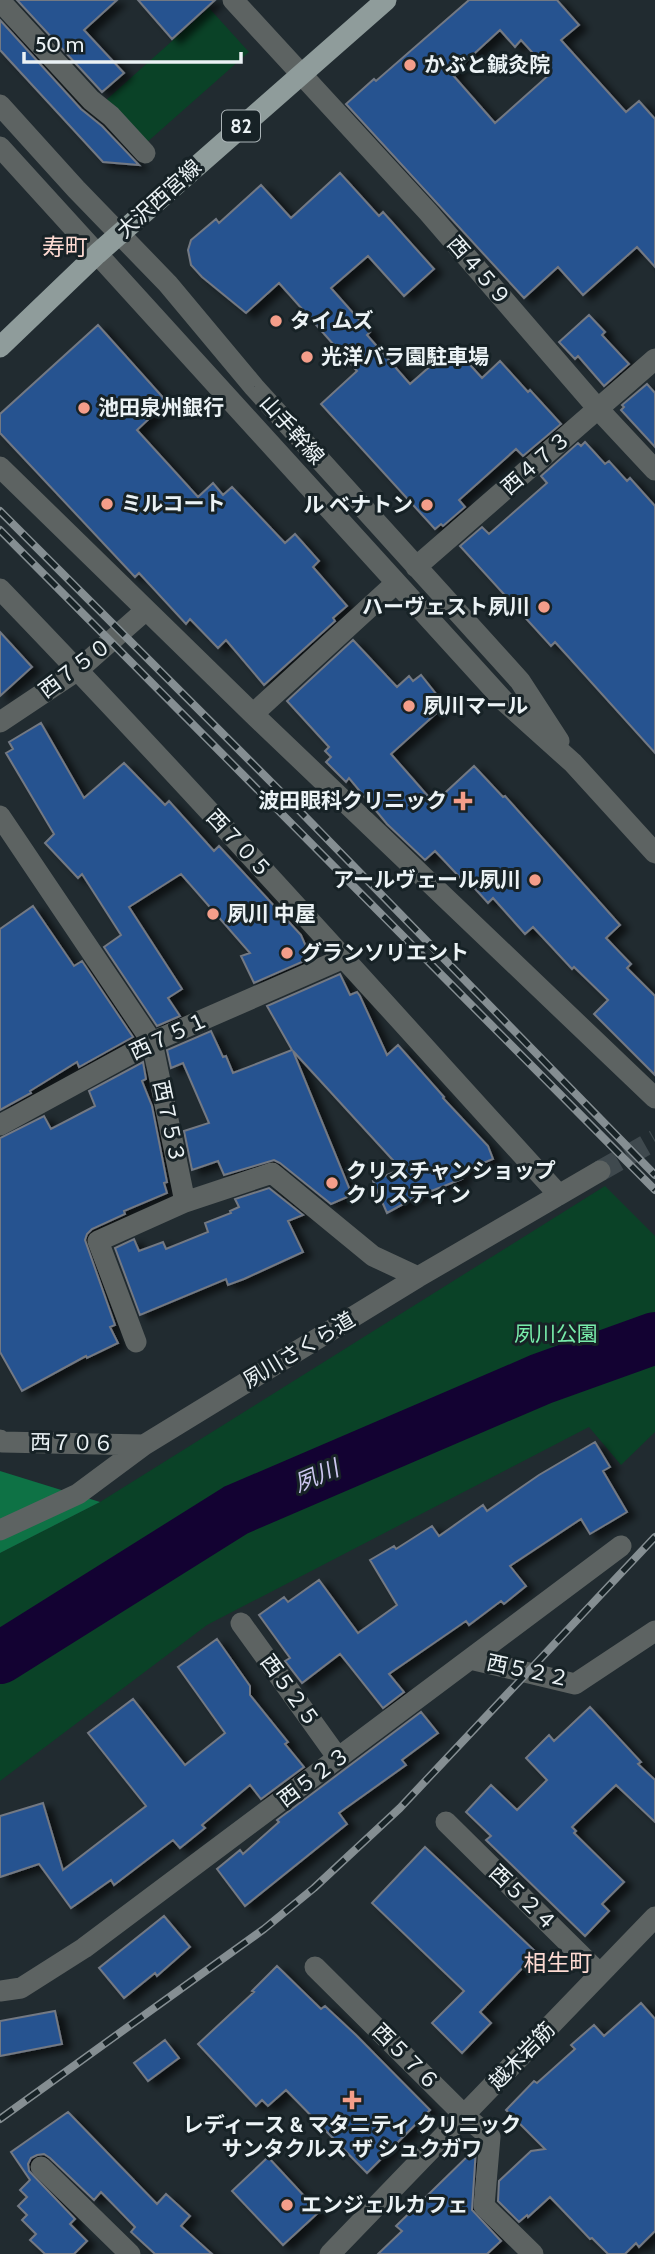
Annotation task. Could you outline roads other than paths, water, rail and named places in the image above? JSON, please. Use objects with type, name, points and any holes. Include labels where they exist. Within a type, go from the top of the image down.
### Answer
[{"type":"main road","name":"大沢西宮線","points":[[0,347],[119,234],[386,0]]},
{"type":"street","name":"西４５９","points":[[233,0],[428,212],[599,410],[655,470]]},
{"type":"street","points":[[0,1],[91,100],[111,116],[145,153]]},
{"type":"street","name":"山手幹線","points":[[0,105],[168,284],[254,387],[520,681],[573,763]]},
{"type":"street","name":"山手幹線","points":[[0,147],[505,702],[573,763],[655,853]]},
{"type":"street","name":"西４７３","points":[[416,567],[655,359]]},
{"type":"street","points":[[0,467],[253,714],[655,1098]]},
{"type":"street","points":[[253,714],[396,583]]},
{"type":"street","name":"西７０５","points":[[0,589],[344,958],[559,1195]]},
{"type":"street","name":"西７５０","points":[[0,722],[78,670],[146,610]]},
{"type":"street","name":"西７５３","points":[[0,816],[152,1042],[186,1202]]},
{"type":"street","name":"西７５１","points":[[0,1125],[152,1042],[344,958]]},
{"type":"street","name":"夙川さくら道","points":[[0,1530],[78,1494],[144,1445],[418,1277],[600,1171]]},
{"type":"street","points":[[136,1342],[99,1241],[186,1202],[272,1172],[373,1256],[418,1277]]},
{"type":"street","name":"西７０６","points":[[0,1440],[144,1445]]},
{"type":"street","name":"西５２３","points":[[0,1991],[21,1988],[84,1948],[621,1546]]},
{"type":"street","name":"西５２５","points":[[241,1623],[338,1758]]},
{"type":"street","name":"西５２２","points":[[470,1659],[575,1684],[655,1631]]},
{"type":"street","name":"西５２４","points":[[446,1822],[600,1974]]},
{"type":"street","name":"越木岩筋","points":[[330,2254],[655,1917]]},
{"type":"street","name":"西５７６","points":[[315,1967],[465,2116],[490,2137],[484,2206],[519,2249]]},
{"type":"street","points":[[41,2168],[130,2254]]},
{"type":"waterway","name":"夙川","points":[[0,1658],[236,1510],[541,1379],[655,1338]]},
{"type":"tunnel","points":[[600,1171],[655,1140]]},
{"type":"railway","points":[[0,511],[290,801],[655,1175]]},
{"type":"railway","points":[[0,530],[655,1190]]},
{"type":"railway","points":[[0,2119],[264,1929],[314,1888],[400,1808],[655,1537]]},
{"type":"place","name":"かぶと鍼灸院","points":[[410,65]]},
{"type":"place","name":"タイムズ","points":[[276,321]]},
{"type":"place","name":"光洋バラ園駐車場","points":[[307,357]]},
{"type":"place","name":"池田泉州銀行","points":[[84,408]]},
{"type":"place","name":"ミルコート","points":[[107,504]]},
{"type":"place","name":"ル ベナトン","points":[[427,505]]},
{"type":"place","name":"ハーヴェスト夙川","points":[[544,607]]},
{"type":"place","name":"夙川マール","points":[[409,706]]},
{"type":"place","name":"波田眼科クリニック","points":[[463,801]]},
{"type":"place","name":"アールヴェール夙川","points":[[535,880]]},
{"type":"place","name":"夙川 中屋","points":[[213,914]]},
{"type":"place","name":"グランソリエント","points":[[287,953]]},
{"type":"place","name":"クリスチャンショップ クリスティン","points":[[332,1183]]},
{"type":"place","name":"レディース & マタニティ クリニック サンタクルス ザ シュクガワ","points":[[352,2100]]},
{"type":"place","name":"エンジェルカフェ","points":[[287,2205]]},
{"type":"district","name":"寿町","points":[[65,247]]},
{"type":"district","name":"相生町","points":[[558,1963]]},
{"type":"park label","name":"夙川公園","points":[[556,1334]]}]
